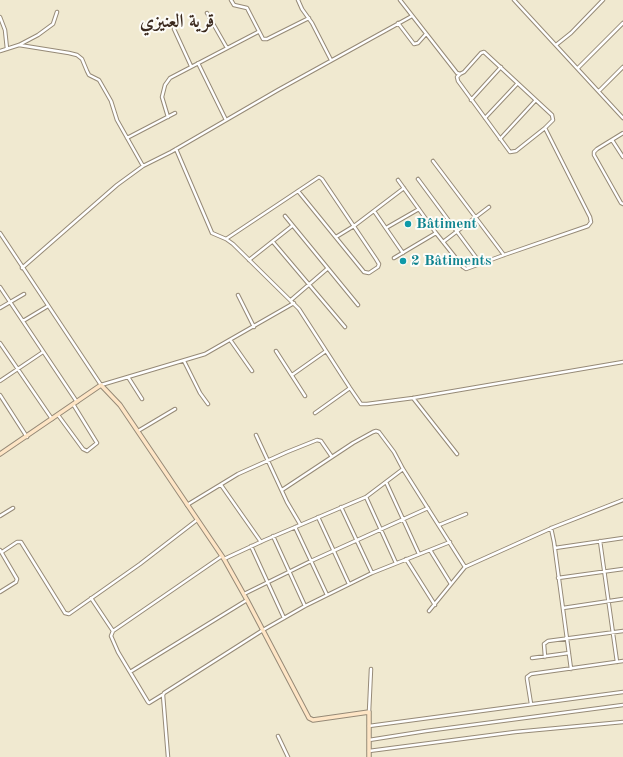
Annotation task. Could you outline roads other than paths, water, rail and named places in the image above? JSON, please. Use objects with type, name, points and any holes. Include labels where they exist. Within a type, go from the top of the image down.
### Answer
[{"type":"street","points":[[231,0],[234,5],[247,8],[258,32],[263,39],[267,39],[309,18]]},
{"type":"street","points":[[298,0],[331,60]]},
{"type":"street","points":[[400,0],[457,73],[460,74]]},
{"type":"street","points":[[514,0],[623,118]]},
{"type":"street","points":[[556,45],[571,33],[603,0]]},
{"type":"street","points":[[0,51],[30,40],[49,28],[54,22],[57,12]]},
{"type":"street","points":[[207,13],[227,48]]},
{"type":"street","points":[[22,268],[117,185],[143,166],[176,149],[331,60],[412,16]]},
{"type":"street","points":[[0,17],[5,30],[8,49]]},
{"type":"street","points":[[398,23],[414,44],[418,43],[426,34]]},
{"type":"street","points":[[578,68],[623,23]]},
{"type":"street","points":[[174,29],[191,66]]},
{"type":"street","points":[[168,117],[162,97],[165,85],[170,78],[258,32]]},
{"type":"street","points":[[19,45],[69,53],[77,55],[82,59],[89,75],[96,78],[102,85],[111,101],[114,115],[143,166]]},
{"type":"street","points":[[483,52],[486,53],[553,117],[552,121],[512,153],[508,150],[457,80],[460,74],[464,72],[483,52]]},
{"type":"street","points":[[198,63],[226,120]]},
{"type":"street","points":[[599,91],[623,67]]},
{"type":"street","points":[[471,100],[501,68]]},
{"type":"street","points":[[484,118],[517,84]]},
{"type":"street","points":[[500,139],[535,101]]},
{"type":"street","points":[[619,114],[623,110]]},
{"type":"street","points":[[127,138],[175,113]]},
{"type":"street","points":[[398,180],[436,233],[465,269],[588,226],[591,222],[590,217],[545,128]]},
{"type":"street","points":[[623,133],[596,150],[594,155],[623,204]]},
{"type":"street","points":[[612,140],[623,157]]},
{"type":"street","points":[[176,149],[212,233],[226,239],[294,303],[350,388],[360,402],[364,404],[413,398],[623,362]]},
{"type":"street","points":[[433,161],[504,255]]},
{"type":"street","points":[[226,239],[317,178],[321,178],[354,226],[378,264],[378,267],[369,273],[364,272],[298,191]]},
{"type":"street","points":[[418,179],[481,264]]},
{"type":"street","points":[[336,237],[354,226],[404,188]]},
{"type":"street","points":[[443,242],[489,207]]},
{"type":"street","points":[[386,228],[419,209]]},
{"type":"street","points":[[374,211],[403,253]]},
{"type":"street","points":[[285,216],[327,269],[358,304]]},
{"type":"street","points":[[249,260],[292,226]]},
{"type":"street","points":[[394,258],[436,233]]},
{"type":"street","points":[[1,235],[101,385],[116,400],[138,431],[223,558],[244,594],[310,720],[370,712]]},
{"type":"street","points":[[273,242],[344,327]]},
{"type":"street","points":[[291,300],[327,269]]},
{"type":"street","points":[[0,287],[42,352],[77,402]]},
{"type":"street","points":[[0,308],[24,294]]},
{"type":"street","points":[[238,295],[254,326]]},
{"type":"street","points":[[1,452],[101,385],[205,354],[294,303]]},
{"type":"street","points":[[23,321],[48,306]]},
{"type":"street","points":[[230,341],[252,371]]},
{"type":"street","points":[[0,343],[52,419]]},
{"type":"street","points":[[276,351],[305,396]]},
{"type":"street","points":[[292,375],[326,351]]},
{"type":"street","points":[[0,381],[42,352]]},
{"type":"street","points":[[184,361],[200,393],[208,404]]},
{"type":"street","points":[[128,377],[142,400]]},
{"type":"street","points":[[315,413],[350,388]]},
{"type":"street","points":[[0,395],[27,436]]},
{"type":"street","points":[[413,398],[456,454]]},
{"type":"street","points":[[58,415],[83,449],[87,451],[97,443],[73,404]]},
{"type":"street","points":[[138,431],[176,409]]},
{"type":"street","points":[[282,490],[369,434],[376,431],[379,432],[394,452],[465,567]]},
{"type":"street","points":[[256,435],[287,502],[300,524]]},
{"type":"street","points":[[187,505],[238,474],[287,452],[319,440],[332,457]]},
{"type":"street","points":[[404,470],[366,496],[223,558],[113,630],[111,636],[112,640],[149,702],[263,630],[305,606],[372,573],[450,542]]},
{"type":"street","points":[[386,482],[419,554]]},
{"type":"street","points":[[221,484],[261,542]]},
{"type":"street","points":[[366,496],[396,563]]},
{"type":"street","points":[[429,612],[465,567],[551,528],[623,500]]},
{"type":"street","points":[[341,507],[372,573]]},
{"type":"street","points":[[0,516],[13,508]]},
{"type":"street","points":[[244,594],[311,561],[428,508]]},
{"type":"street","points":[[439,525],[466,514]]},
{"type":"street","points":[[318,517],[349,584]]},
{"type":"street","points":[[0,592],[16,582],[17,579],[1,551],[17,542],[21,542],[66,614],[69,614],[140,564],[197,520]]},
{"type":"street","points":[[295,527],[327,595]]},
{"type":"street","points":[[551,528],[571,669]]},
{"type":"street","points":[[273,536],[305,606]]},
{"type":"street","points":[[554,548],[623,538]]},
{"type":"street","points":[[600,541],[617,662]]},
{"type":"street","points":[[251,546],[284,618]]},
{"type":"street","points":[[430,550],[451,584]]},
{"type":"street","points":[[406,559],[434,605]]},
{"type":"street","points":[[558,578],[623,569]]},
{"type":"street","points":[[91,598],[113,630]]},
{"type":"street","points":[[130,672],[247,600]]},
{"type":"street","points":[[563,608],[623,600]]},
{"type":"street","points":[[545,656],[545,642],[623,631]]},
{"type":"street","points":[[532,658],[569,653]]},
{"type":"street","points":[[531,704],[527,679],[529,675],[623,661]]},
{"type":"street","points":[[369,757],[372,668]]},
{"type":"street","points":[[369,726],[623,692]]},
{"type":"street","points":[[163,694],[168,757]]},
{"type":"street","points":[[369,740],[623,705]]},
{"type":"street","points":[[369,751],[516,732],[623,722]]},
{"type":"street","points":[[278,736],[288,757]]},
{"type":"place","name":"Bâtiment","points":[[408,224]]},
{"type":"place","name":"2 Bâtiments","points":[[403,261]]},
{"type":"district","name":"قرية العنيزي","points":[[177,22]]}]
